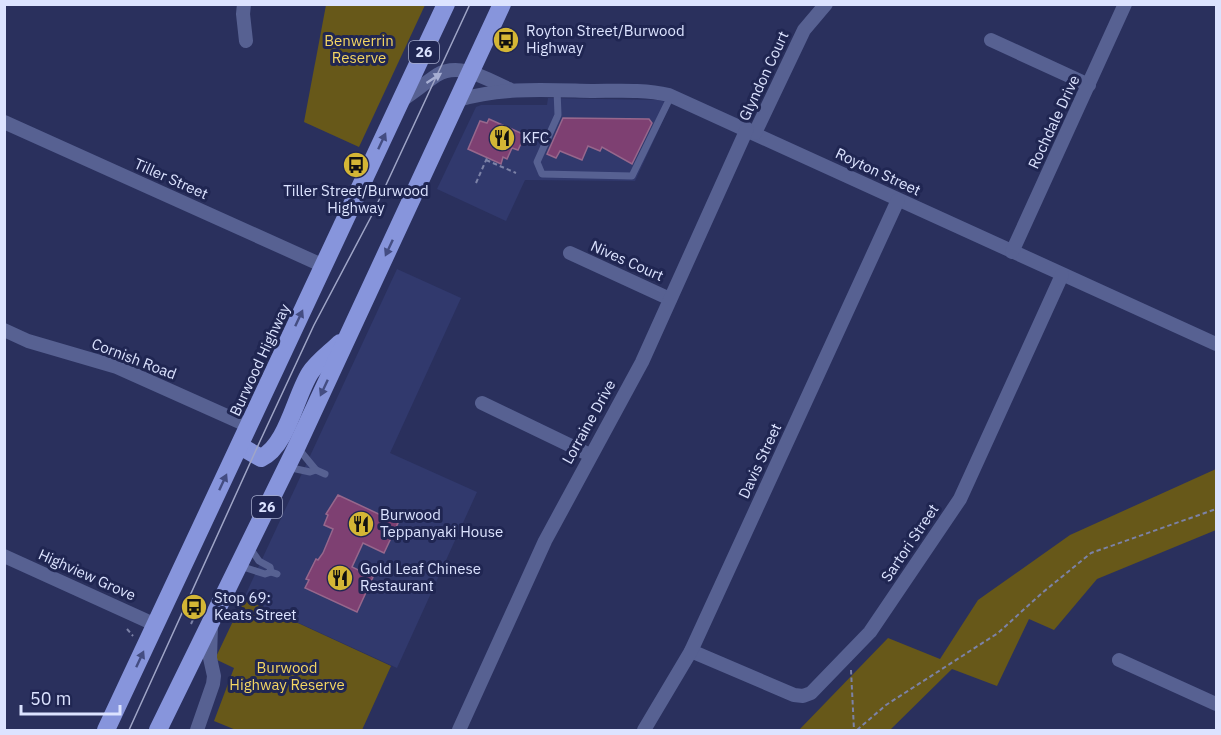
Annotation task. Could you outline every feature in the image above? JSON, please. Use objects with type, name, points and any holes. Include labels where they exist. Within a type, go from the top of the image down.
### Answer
[{"type":"highway","name":"Burwood Highway","points":[[106,730],[446,4]]},
{"type":"highway","name":"26","points":[[158,730],[297,446],[502,4]]},
{"type":"highway","points":[[240,446],[261,458],[271,452],[311,372],[348,335]]},
{"type":"street","points":[[244,4],[246,41]]},
{"type":"street","name":"Glyndon Court","points":[[751,131],[804,30],[826,4]]},
{"type":"street","name":"Rochdale Drive","points":[[1012,252],[1125,4]]},
{"type":"street","points":[[991,40],[1089,85]]},
{"type":"street","name":"Royton Street","points":[[402,100],[439,74],[450,71],[471,72],[511,90]]},
{"type":"street","name":"Royton Street","points":[[458,100],[480,94],[511,90],[645,91],[671,96],[1216,344]]},
{"type":"street","name":"Tiller Street","points":[[4,122],[324,266]]},
{"type":"street","name":"Lorraine Drive","points":[[459,730],[545,541],[642,362],[751,131]]},
{"type":"street","name":"Davis Street","points":[[644,730],[691,651],[898,200]]},
{"type":"street","name":"Nives Court","points":[[570,253],[670,299]]},
{"type":"street","name":"Sartori Street","points":[[691,651],[794,695],[803,696],[811,693],[870,632],[960,499],[1062,275]]},
{"type":"street","name":"Cornish Road","points":[[4,330],[28,341],[117,367],[249,426]]},
{"type":"street","points":[[482,403],[590,455]]},
{"type":"street","name":"Highview Grove","points":[[4,556],[156,625]]},
{"type":"street","points":[[197,730],[213,684],[210,648],[212,618]]},
{"type":"street","points":[[1119,660],[1216,704]]},
{"type":"lane","points":[[557,90],[558,115],[537,162],[543,174],[632,176],[671,96]]},
{"type":"lane","points":[[297,446],[316,470],[325,474]]},
{"type":"lane","points":[[287,467],[310,472],[316,470]]},
{"type":"lane","points":[[238,565],[265,574],[274,573],[270,567],[259,561],[248,545]]},
{"type":"path","points":[[476,183],[487,159],[516,173]]},
{"type":"path","points":[[856,730],[886,705],[998,633],[1091,553],[1216,509]]},
{"type":"path","points":[[128,629],[136,639]]},
{"type":"path","points":[[850,652],[856,730]]},
{"type":"shaded area","points":[[548,98],[658,100],[671,103],[635,181],[525,180],[506,221],[437,189],[476,107],[481,105],[547,105]]},
{"type":"shaded area","points":[[397,269],[461,298],[390,453],[477,492],[397,668],[244,598]]},
{"type":"green space","name":"Benwerrin Reserve","points":[[326,5],[425,5],[359,147],[304,122]]},
{"type":"green space","points":[[1216,469],[1216,530],[1097,579],[1054,630],[1029,619],[997,686],[952,669],[890,730],[799,730],[888,638],[940,659],[978,600],[1070,535]]},
{"type":"green space","name":"Burwood Highway Reserve","points":[[244,598],[391,666],[362,730],[236,730],[214,721],[234,668],[215,659]]},
{"type":"building","points":[[563,118],[649,119],[652,123],[632,164],[602,147],[600,151],[588,146],[582,160],[560,151],[556,158],[547,154]]},
{"type":"building","name":"KFC","points":[[489,119],[525,135],[518,150],[512,148],[507,159],[503,157],[501,164],[468,149],[480,121],[487,123]]},
{"type":"building","points":[[338,495],[398,523],[384,553],[363,543],[352,567],[373,577],[357,612],[305,588],[309,580],[306,579],[316,559],[318,560],[323,553],[333,529],[324,525],[328,515],[326,514]]},
{"type":"tram line","points":[[129,730],[314,325],[372,215],[470,4]]},
{"type":"place","name":"Royton Street/Burwood Highway","points":[[506,40]]},
{"type":"place","name":"KFC","points":[[502,138]]},
{"type":"place","name":"Tiller Street/Burwood Highway","points":[[356,165]]},
{"type":"place","name":"Burwood Teppanyaki House","points":[[361,524]]},
{"type":"place","name":"Gold Leaf Chinese Restaurant","points":[[340,578]]},
{"type":"place","name":"Stop 69: Keats Street","points":[[194,607]]}]
